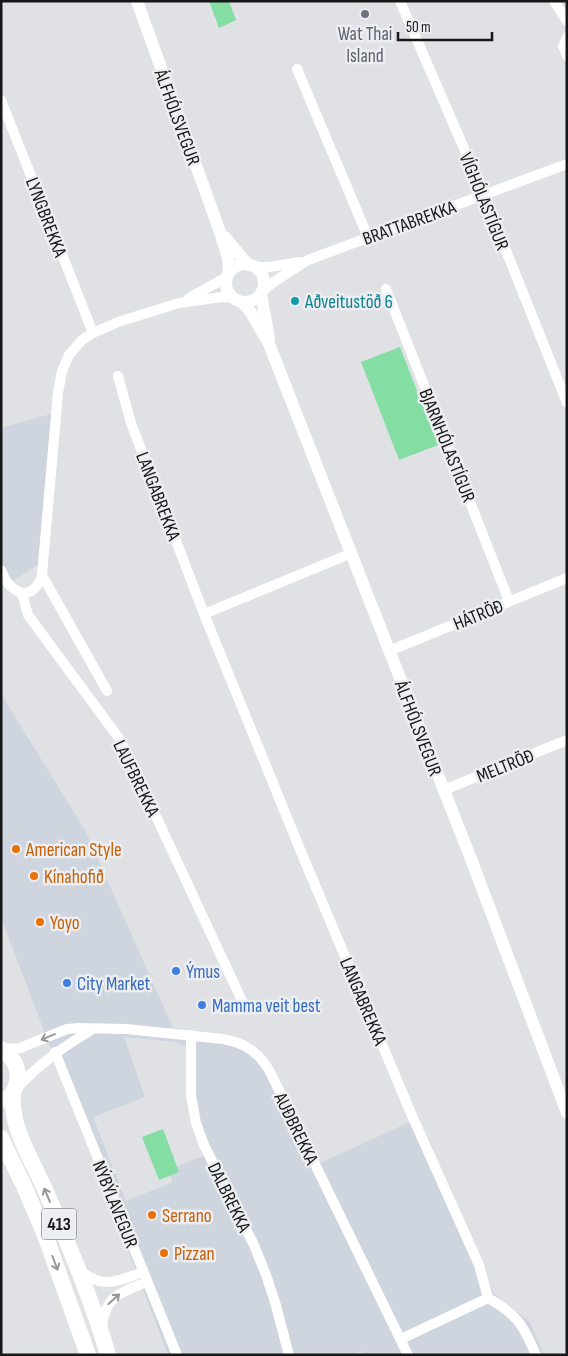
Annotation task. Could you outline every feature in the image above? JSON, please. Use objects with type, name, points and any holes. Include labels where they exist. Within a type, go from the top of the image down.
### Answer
[{"type":"main road","name":"413","points":[[2,1049],[11,1056],[19,1074],[10,1096],[13,1115],[76,1267],[108,1355]]},
{"type":"main road","name":"413","points":[[1,1138],[45,1235],[88,1355]]},
{"type":"street","name":"ÁLFHÓLSVEGUR","points":[[137,1],[220,232],[228,258],[228,275]]},
{"type":"street","name":"VÍGHÓLASTÍGUR","points":[[400,1],[484,194],[567,403]]},
{"type":"street","points":[[554,1],[567,21]]},
{"type":"street","points":[[567,37],[562,46],[567,56]]},
{"type":"street","points":[[297,69],[368,238]]},
{"type":"street","name":"LYNGBREKKA","points":[[1,100],[93,333]]},
{"type":"street","name":"BRATTABREKKA","points":[[251,266],[269,267],[308,260],[567,164]]},
{"type":"street","name":"ÁLFHÓLSVEGUR","points":[[220,232],[251,266]]},
{"type":"street","name":"BRATTABREKKA","points":[[262,292],[275,281],[308,260]]},
{"type":"street","points":[[1,570],[7,584],[14,590],[22,593],[35,588],[40,582],[58,393],[62,371],[74,348],[93,333],[118,322],[179,303],[222,297],[253,301],[262,292],[264,280],[259,270],[251,266],[237,266],[228,275],[179,303]]},
{"type":"street","points":[[228,275],[227,289],[238,300]]},
{"type":"street","name":"BJARNHÓLASTÍGUR","points":[[386,289],[509,601]]},
{"type":"street","name":"ÁLFHÓLSVEGUR","points":[[262,292],[269,344]]},
{"type":"street","name":"ÁLFHÓLSVEGUR","points":[[238,300],[250,311],[269,344],[471,859],[567,1113]]},
{"type":"street","name":"LANGABREKKA","points":[[118,376],[131,423],[204,614],[304,859],[414,1118],[479,1265],[488,1298]]},
{"type":"street","points":[[204,614],[352,553]]},
{"type":"street","points":[[42,575],[108,691]]},
{"type":"street","name":"HÁTRÖÐ","points":[[389,651],[567,578]]},
{"type":"street","name":"LAUFBREKKA","points":[[22,593],[28,615],[121,741],[243,1003]]},
{"type":"street","name":"MELTRÖÐ","points":[[444,790],[567,740]]},
{"type":"street","points":[[10,1096],[54,1052],[94,1028]]},
{"type":"street","name":"AUÐBREKKA","points":[[2,1049],[20,1048],[67,1029],[94,1028],[191,1035],[237,1042],[257,1054],[265,1062],[408,1355]]},
{"type":"street","name":"DALBREKKA","points":[[191,1035],[191,1096],[196,1124],[204,1145],[254,1245],[266,1274],[289,1355]]},
{"type":"street","name":"NÝBÝLAVEGUR","points":[[54,1052],[177,1355]]},
{"type":"street","points":[[76,1267],[87,1276],[102,1282],[145,1277]]},
{"type":"street","points":[[101,1333],[103,1314],[111,1300],[145,1277]]},
{"type":"street","points":[[401,1339],[488,1298],[516,1317],[526,1332],[536,1355]]},
{"type":"shaded area","points":[[51,414],[41,563],[1,588],[1,428]]},
{"type":"shaded area","points":[[1,694],[86,832],[173,1028],[231,1036],[258,1048],[271,1064],[318,1164],[412,1121],[493,1293],[530,1322],[544,1355],[363,1355],[361,1351],[352,1355],[168,1355],[1,918]],"holes":[[[124,1037],[176,1042],[187,1047],[206,1155],[168,1170],[173,1182],[126,1201],[93,1117],[145,1097]]]},
{"type":"green space","points":[[209,1],[229,1],[236,20],[219,28]]},
{"type":"green space","points":[[400,347],[438,445],[399,460],[361,362]]},
{"type":"green space","points":[[163,1129],[179,1172],[159,1180],[142,1137]]},
{"type":"place","name":"Wat Thai Island","points":[[365,14]]},
{"type":"place","name":"Aðveitustöð 6","points":[[295,301]]},
{"type":"place","name":"American Style","points":[[16,849]]},
{"type":"place","name":"Kínahofið","points":[[34,876]]},
{"type":"place","name":"Yoyo","points":[[40,922]]},
{"type":"place","name":"Ýmus","points":[[176,971]]},
{"type":"place","name":"City Market","points":[[67,983]]},
{"type":"place","name":"Mamma veit best","points":[[202,1005]]},
{"type":"place","name":"Serrano","points":[[152,1215]]},
{"type":"place","name":"Pizzan","points":[[164,1253]]}]
